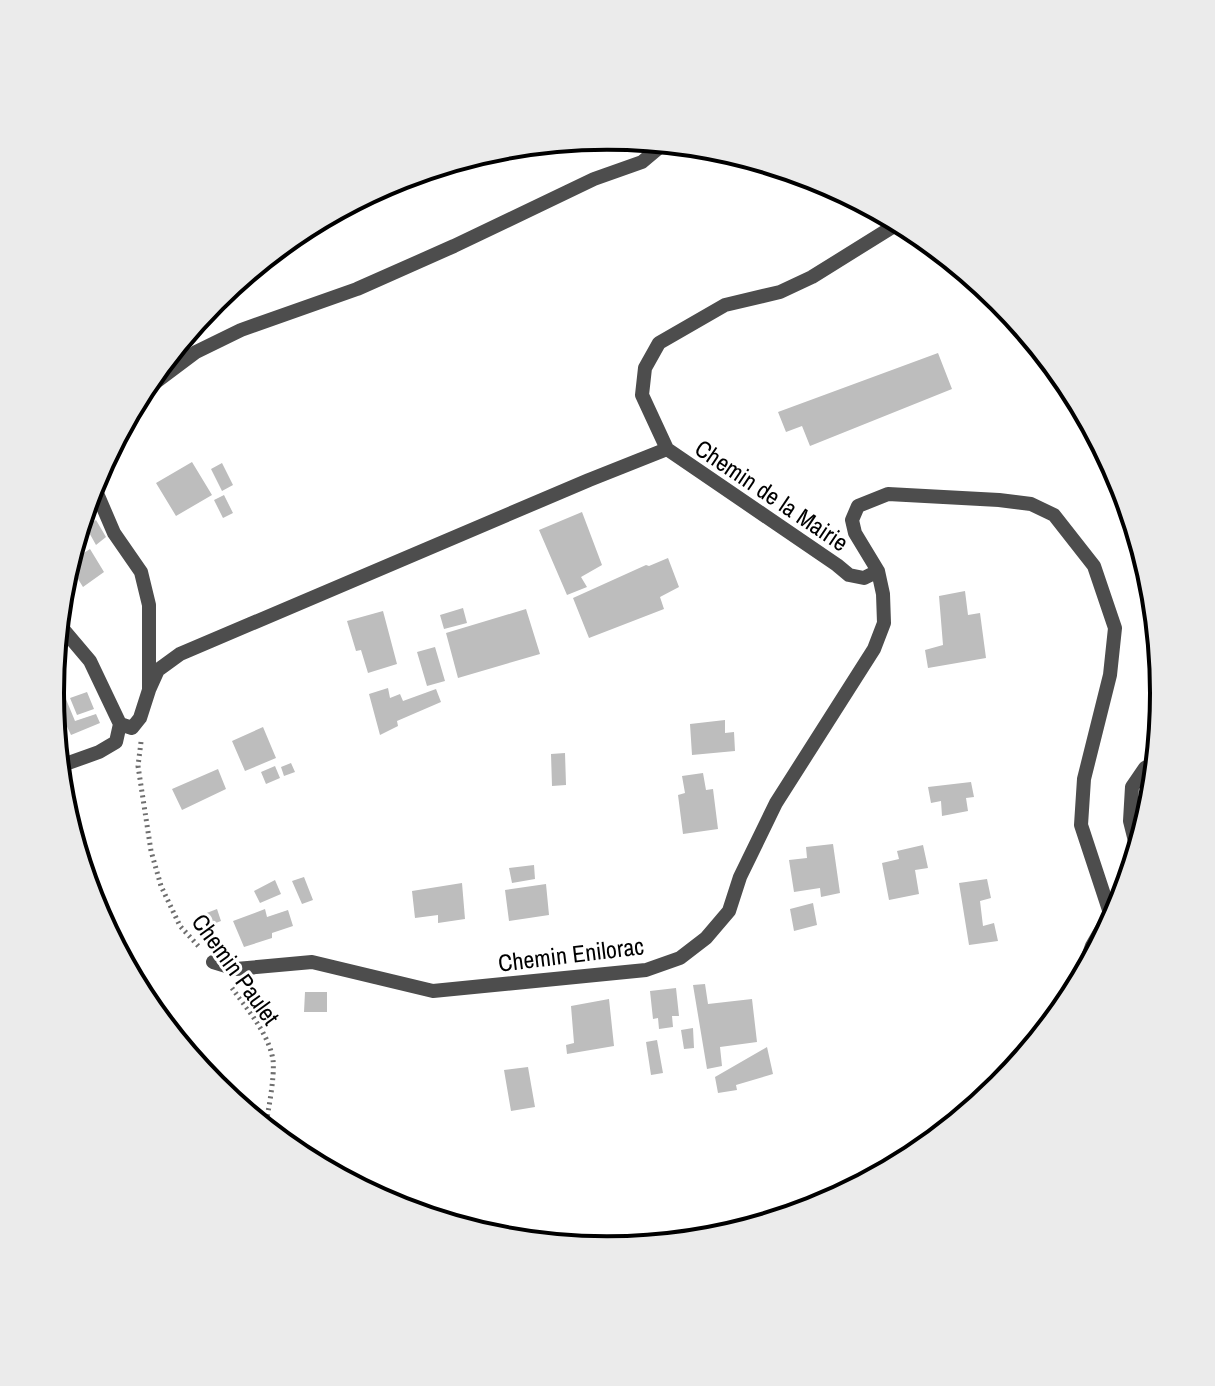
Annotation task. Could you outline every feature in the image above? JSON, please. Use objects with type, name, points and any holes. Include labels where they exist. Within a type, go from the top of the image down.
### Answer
[{"type":"street","points":[[169,372],[196,352],[241,330],[357,289],[594,179],[642,162],[654,152]]},
{"type":"street","name":"Chemin de la Mairie","points":[[890,229],[812,277],[780,292],[725,305],[659,343],[645,368],[642,395],[667,449],[849,575],[864,578],[878,571],[855,533],[852,520],[858,506],[888,494],[1031,504],[1054,515],[1094,566],[1115,628],[1110,675],[1084,779],[1081,825],[1108,906]]},
{"type":"street","points":[[120,724],[132,728],[140,718],[158,670],[180,654],[667,449]]},
{"type":"street","points":[[100,500],[114,533],[141,572],[149,605],[149,690]]},
{"type":"street","name":"Chemin Enilorac","points":[[213,962],[236,969],[312,962],[433,991],[646,970],[680,958],[706,938],[729,911],[740,877],[776,803],[874,649],[884,623],[878,571]]},
{"type":"street","points":[[68,634],[90,661],[120,724],[116,742],[69,763]]},
{"type":"street","points":[[1133,832],[1130,821],[1132,787],[1145,768]]},
{"type":"path","name":"Chemin Paulet","points":[[142,735],[138,766],[151,851],[161,886],[180,926],[213,962],[261,1029],[273,1060],[267,1116]]},
{"type":"building","points":[[938,353],[952,389],[810,446],[802,426],[786,432],[778,412]]},
{"type":"building","points":[[192,462],[212,495],[176,516],[156,483]]},
{"type":"building","points":[[222,463],[233,485],[222,491],[211,469]]},
{"type":"building","points":[[224,495],[233,513],[223,518],[214,500]]},
{"type":"building","points":[[582,512],[602,565],[581,577],[587,587],[567,595],[539,530]]},
{"type":"building","points":[[96,520],[106,537],[96,545],[89,532]]},
{"type":"building","points":[[90,549],[104,572],[83,587],[77,577],[83,554]]},
{"type":"building","points":[[668,558],[679,587],[660,597],[664,609],[589,638],[573,598]]},
{"type":"building","points":[[965,591],[968,615],[980,613],[986,658],[928,668],[925,650],[943,645],[939,596]]},
{"type":"building","points":[[463,608],[467,623],[444,629],[440,615]]},
{"type":"building","points":[[526,609],[540,654],[458,678],[446,633]]},
{"type":"building","points":[[383,611],[397,664],[368,673],[361,650],[356,651],[347,621]]},
{"type":"building","points":[[435,647],[445,681],[427,686],[417,652]]},
{"type":"building","points":[[388,688],[390,698],[400,694],[403,701],[436,689],[441,702],[397,721],[398,726],[380,735],[369,694]]},
{"type":"building","points":[[87,692],[94,709],[77,715],[70,698]]},
{"type":"building","points":[[64,695],[75,721],[96,714],[100,723],[71,735],[65,722]]},
{"type":"building","points":[[725,720],[725,733],[734,732],[735,751],[692,755],[690,724]]},
{"type":"building","points":[[263,727],[276,758],[245,771],[232,741]]},
{"type":"building","points":[[565,753],[566,785],[552,786],[551,754]]},
{"type":"building","points":[[291,763],[295,772],[284,776],[281,767]]},
{"type":"building","points":[[275,766],[280,778],[266,784],[261,772]]},
{"type":"building","points":[[218,769],[226,789],[182,810],[172,789]]},
{"type":"building","points":[[703,773],[706,790],[713,789],[718,829],[683,834],[678,795],[685,793],[682,776]]},
{"type":"building","points":[[971,782],[974,797],[966,798],[968,811],[942,816],[941,801],[931,803],[928,787]]},
{"type":"building","points":[[833,844],[840,893],[821,897],[820,888],[794,892],[789,860],[807,858],[806,847]]},
{"type":"building","points":[[923,845],[928,868],[915,870],[919,894],[889,900],[882,863],[899,859],[897,851]]},
{"type":"building","points":[[534,865],[535,879],[512,883],[509,868]]},
{"type":"building","points":[[304,877],[313,900],[302,904],[292,881]]},
{"type":"building","points":[[987,879],[991,898],[980,901],[983,926],[994,923],[998,941],[969,945],[959,883]]},
{"type":"building","points":[[275,880],[281,894],[260,903],[254,891]]},
{"type":"building","points":[[462,883],[465,919],[438,923],[438,915],[415,918],[412,891]]},
{"type":"building","points":[[546,884],[549,915],[509,921],[505,890]]},
{"type":"building","points":[[813,903],[817,925],[794,931],[790,909]]},
{"type":"building","points":[[217,909],[221,921],[208,926],[204,914]]},
{"type":"building","points":[[265,909],[267,917],[288,910],[293,926],[272,933],[272,938],[244,947],[233,921]]},
{"type":"building","points":[[705,984],[708,1004],[752,999],[757,1042],[720,1047],[722,1066],[707,1069],[693,985]]},
{"type":"building","points":[[676,988],[679,1016],[672,1016],[673,1027],[659,1029],[658,1018],[653,1019],[650,991]]},
{"type":"building","points":[[305,992],[327,992],[327,1012],[304,1012]]},
{"type":"building","points":[[609,999],[614,1046],[567,1054],[566,1045],[574,1043],[571,1006]]},
{"type":"building","points":[[693,1028],[694,1048],[684,1049],[681,1030]]},
{"type":"building","points":[[657,1040],[663,1073],[651,1075],[646,1042]]},
{"type":"building","points":[[767,1047],[773,1074],[736,1085],[737,1090],[718,1093],[715,1077]]},
{"type":"building","points":[[528,1067],[535,1107],[511,1111],[504,1070]]}]
